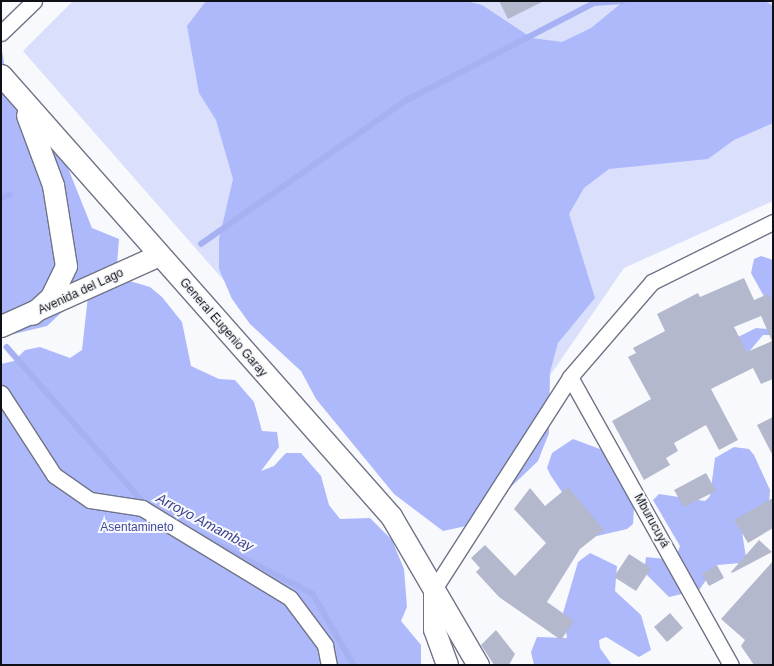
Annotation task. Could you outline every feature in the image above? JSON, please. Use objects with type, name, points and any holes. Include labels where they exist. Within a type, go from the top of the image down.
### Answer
[{"type":"street","points":[[1,33],[34,1]]},
{"type":"street","points":[[6,82],[40,141],[53,185],[66,266],[51,297],[32,314]]},
{"type":"street","name":"General Eugenio Garay","points":[[6,82],[391,516],[478,665]]},
{"type":"street","points":[[447,665],[434,629],[434,589],[570,378],[652,282],[773,222]]},
{"type":"street","name":"Avenida del Lago","points":[[1,326],[32,314],[159,255]]},
{"type":"street","name":"Mburucuyá","points":[[570,378],[731,665]]},
{"type":"street","points":[[1,393],[54,475],[90,500],[142,508],[290,598],[325,645],[329,665]]},
{"type":"shaded area","points":[[73,1],[773,1],[773,201],[624,268],[443,531],[23,51]]},
{"type":"green space","points":[[206,1],[466,1],[482,5],[532,38],[562,42],[591,28],[624,1],[765,1],[773,6],[773,123],[734,140],[708,159],[609,169],[584,188],[569,214],[595,298],[558,343],[550,372],[549,433],[538,461],[471,525],[443,531],[394,494],[316,399],[301,371],[250,324],[232,299],[219,269],[219,239],[233,179],[216,120],[199,93],[187,26]]},
{"type":"green space","name":"Asentamineto","points":[[1,45],[5,68],[64,158],[92,228],[119,239],[116,277],[150,287],[162,297],[182,322],[191,366],[219,379],[235,380],[254,402],[262,431],[277,432],[279,447],[261,471],[274,466],[286,453],[301,453],[321,476],[329,505],[340,519],[370,518],[392,540],[404,569],[407,607],[401,621],[421,645],[421,665],[1,665],[1,364],[14,361],[25,350],[40,347],[70,358],[82,350],[89,287],[47,326],[1,337]]},
{"type":"green space","points":[[761,256],[773,260],[773,335],[763,335],[748,353],[736,338],[756,328],[767,329],[766,300],[751,273],[754,259]]},
{"type":"green space","points":[[573,439],[608,452],[634,508],[633,524],[627,529],[597,536],[590,533],[551,476],[547,468],[552,453]]},
{"type":"green space","points":[[734,447],[749,449],[754,455],[770,490],[769,505],[741,526],[746,557],[741,563],[717,565],[699,590],[669,597],[644,572],[646,557],[675,560],[680,546],[653,500],[659,494],[705,501],[710,496],[715,458]]},
{"type":"green space","points":[[590,553],[617,566],[615,591],[641,615],[651,650],[639,657],[606,637],[599,640],[600,648],[612,665],[534,665],[531,652],[537,637],[567,638],[563,613],[578,562]]},
{"type":"building","points":[[499,1],[544,1],[508,19]]},
{"type":"building","points":[[744,278],[754,300],[768,294],[773,303],[773,379],[761,384],[753,368],[711,389],[738,440],[719,450],[706,425],[674,443],[678,451],[666,458],[670,465],[644,480],[612,421],[651,399],[628,357],[636,353],[633,348],[665,331],[657,314],[698,293],[700,297]],"holes":[[[761,316],[772,341],[747,352],[734,327]]]},
{"type":"building","points":[[773,417],[773,456],[757,425]]},
{"type":"building","points":[[706,473],[716,491],[684,507],[674,490]]},
{"type":"building","points":[[568,487],[604,530],[580,549],[547,602],[574,621],[561,640],[499,597],[476,572],[480,568],[471,558],[485,545],[515,576],[546,543],[514,509],[530,488],[545,506]]},
{"type":"building","points":[[773,498],[773,528],[748,543],[734,520]]},
{"type":"building","points":[[759,540],[772,552],[732,573],[731,572]]},
{"type":"building","points":[[629,554],[651,568],[636,591],[614,577]]},
{"type":"building","points":[[773,561],[773,665],[754,665],[741,646],[745,640],[721,619]]},
{"type":"building","points":[[717,565],[724,578],[709,586],[702,574]]},
{"type":"building","points":[[670,613],[683,628],[667,642],[654,627]]},
{"type":"building","points":[[496,630],[515,654],[509,665],[494,665],[481,645]]},
{"type":"waterway","points":[[201,244],[407,100],[594,3],[623,1]]},
{"type":"waterway","points":[[1,198],[9,195]]},
{"type":"waterway","name":"Arroyo Amambay","points":[[7,347],[146,505]]},
{"type":"waterway","name":"Arroyo Amambay","points":[[202,536],[313,594],[354,665]]}]
